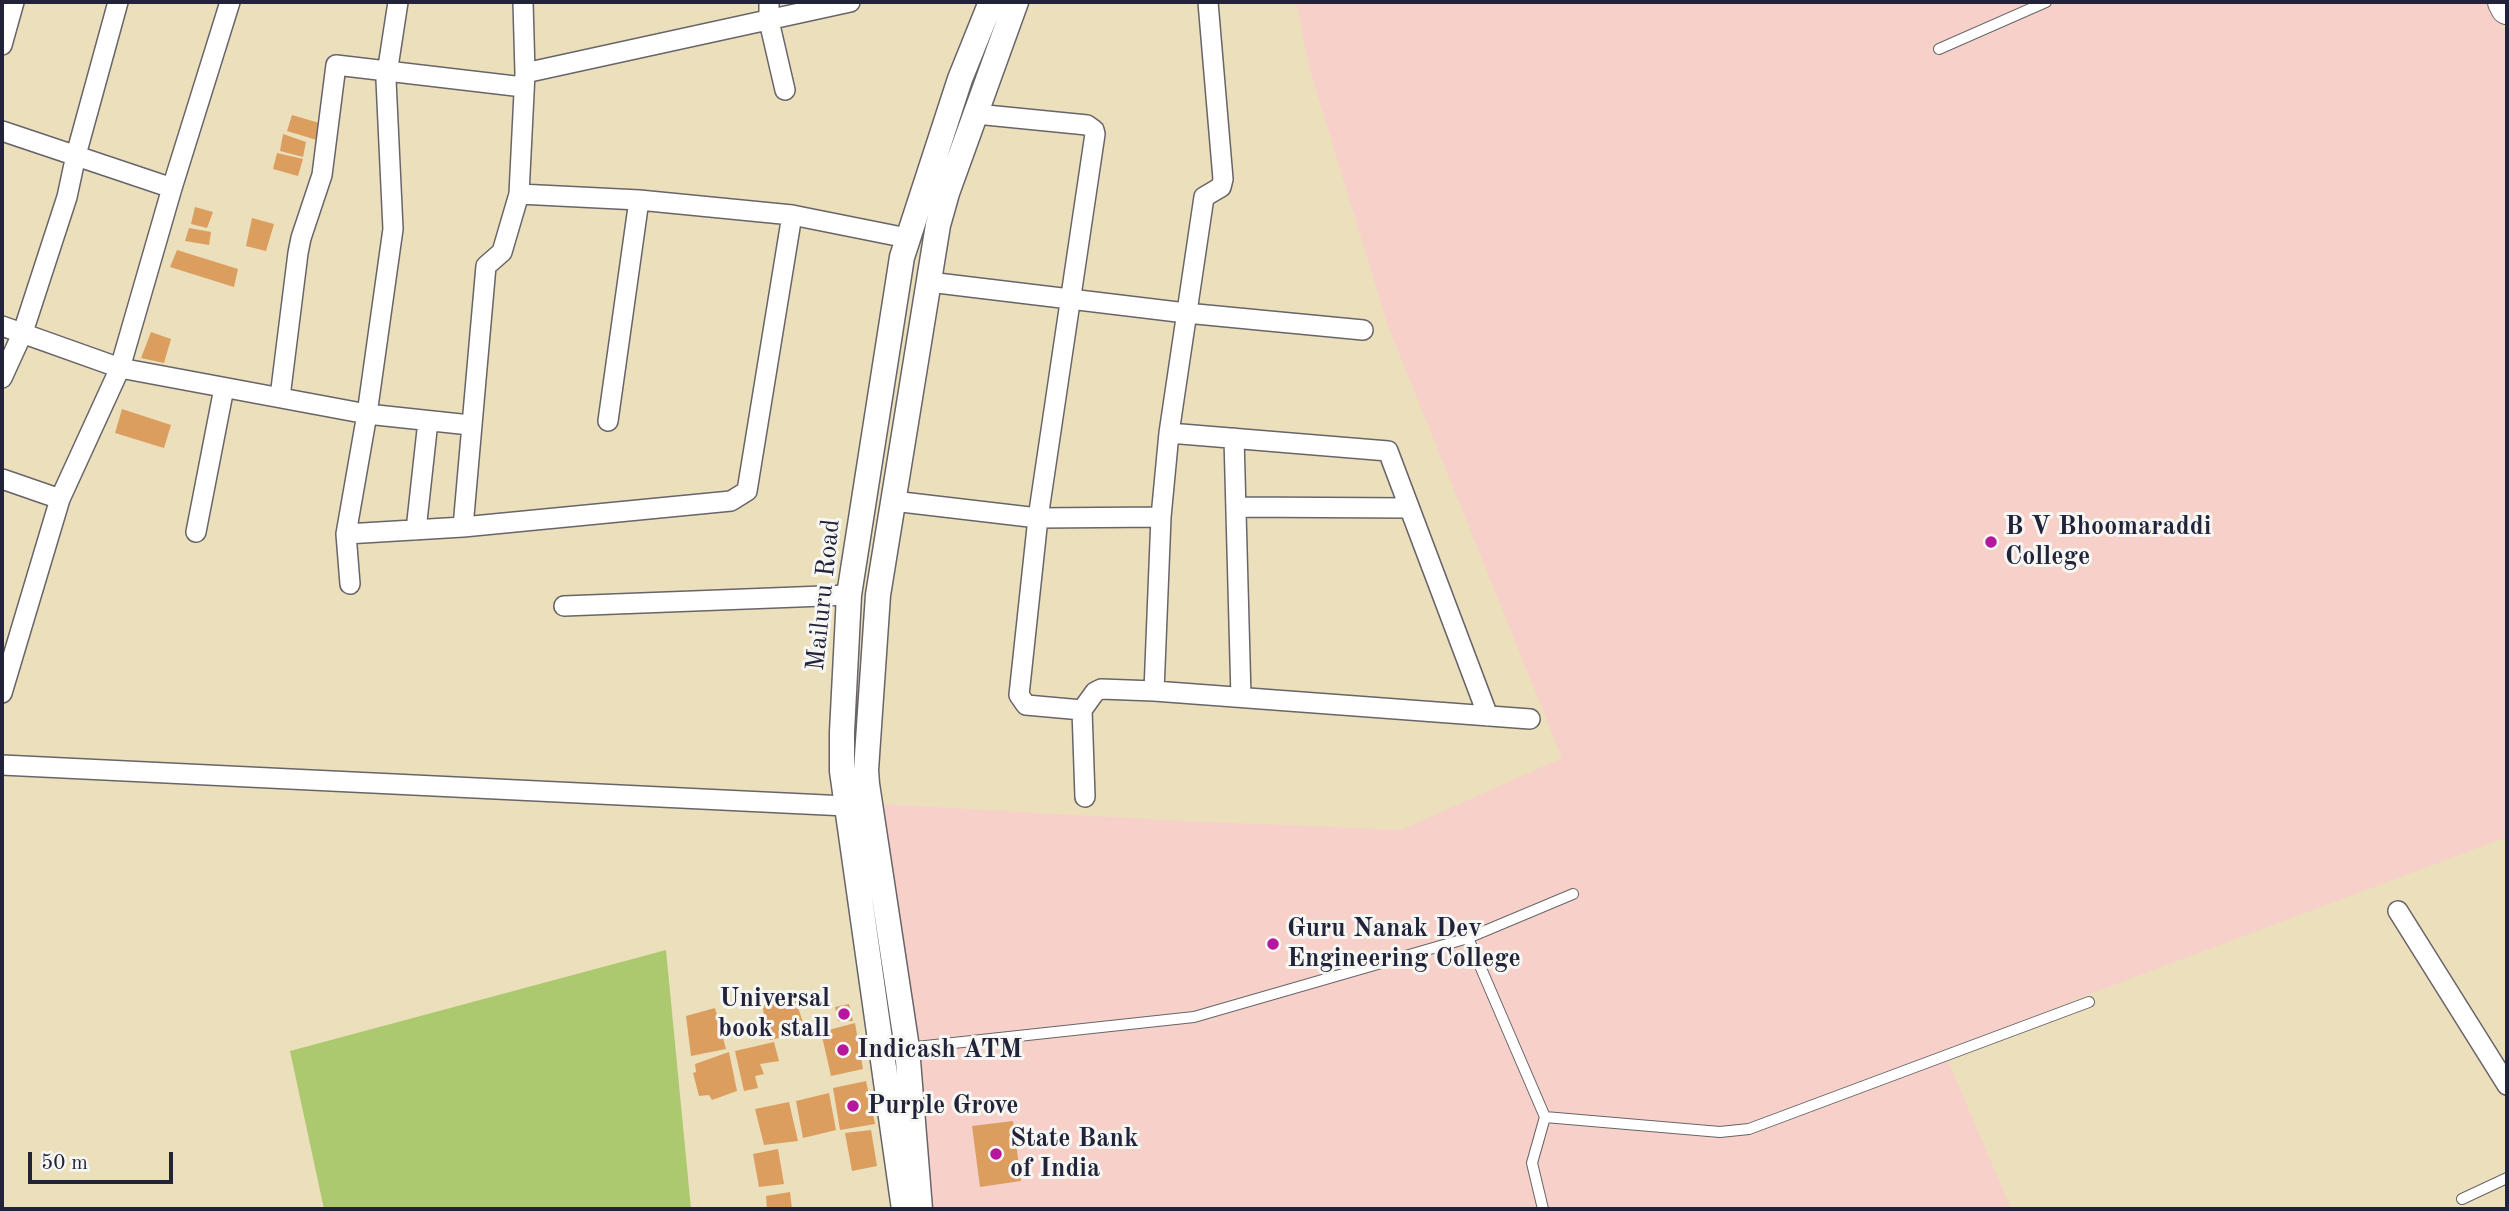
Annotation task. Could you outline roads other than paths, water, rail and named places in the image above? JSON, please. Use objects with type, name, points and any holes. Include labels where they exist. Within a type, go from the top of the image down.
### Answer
[{"type":"main road","points":[[2504,2],[2507,8]]},
{"type":"street","points":[[2,45],[14,2]]},
{"type":"street","points":[[2,378],[23,332],[67,197],[118,2]]},
{"type":"street","points":[[2,691],[60,499],[120,369],[172,188],[230,2]]},
{"type":"street","points":[[350,584],[346,534],[367,414],[393,229],[386,80],[398,2]]},
{"type":"street","points":[[463,527],[486,266],[502,252],[519,194],[524,80],[523,2]]},
{"type":"street","points":[[280,397],[299,245],[323,176],[334,67],[341,64],[524,80],[769,11],[850,2]]},
{"type":"street","name":"Mailuru Road","points":[[904,1209],[895,1051],[846,807],[842,771],[849,595],[902,257],[960,79],[991,2]]},
{"type":"street","points":[[920,1209],[895,1051],[866,770],[876,621],[893,501],[942,209],[1016,2]]},
{"type":"street","points":[[1154,691],[1161,516],[1169,433],[1204,197],[1221,187],[1223,179],[1208,2]]},
{"type":"street","points":[[769,11],[785,90]]},
{"type":"street","points":[[976,114],[1087,125],[1094,130],[1072,299],[1038,518],[1019,695],[1026,705],[1082,710]]},
{"type":"street","points":[[2,131],[172,188]]},
{"type":"street","points":[[519,194],[639,201],[792,215],[907,238]]},
{"type":"street","points":[[608,421],[639,201]]},
{"type":"street","points":[[346,534],[463,527],[731,501],[747,491],[792,215]]},
{"type":"street","points":[[929,282],[1186,313],[1363,330]]},
{"type":"street","points":[[2,326],[120,369],[367,414],[470,425]]},
{"type":"street","points":[[196,532],[224,388]]},
{"type":"street","points":[[416,530],[428,421]]},
{"type":"street","points":[[1169,433],[1388,451],[1488,716]]},
{"type":"street","points":[[1234,438],[1241,697]]},
{"type":"street","points":[[2,479],[60,499]]},
{"type":"street","points":[[893,501],[1038,518],[1161,516]]},
{"type":"street","points":[[1236,507],[1409,508]]},
{"type":"street","points":[[564,606],[849,595]]},
{"type":"street","points":[[1085,797],[1082,710],[1095,692],[1101,689],[1530,719]]},
{"type":"street","points":[[2,765],[846,807]]},
{"type":"street","points":[[2398,911],[2507,1084]]},
{"type":"lane","points":[[1939,49],[2046,2]]},
{"type":"lane","points":[[895,1051],[1194,1017],[1468,938],[1573,894]]},
{"type":"lane","points":[[1468,938],[1545,1117],[1532,1163],[1543,1209]]},
{"type":"lane","points":[[1545,1117],[1720,1132],[1749,1129],[2089,1002]]},
{"type":"lane","points":[[2462,1199],[2507,1178]]},
{"type":"place","name":"B V Bhoomaraddi College","points":[[1991,542]]},
{"type":"place","name":"Guru Nanak Dev Engineering College","points":[[1273,944]]},
{"type":"place","name":"Universal book stall","points":[[844,1014]]},
{"type":"place","name":"Indicash ATM","points":[[843,1050]]},
{"type":"place","name":"Purple Grove","points":[[853,1106]]},
{"type":"place","name":"State Bank of India","points":[[996,1154]]}]
